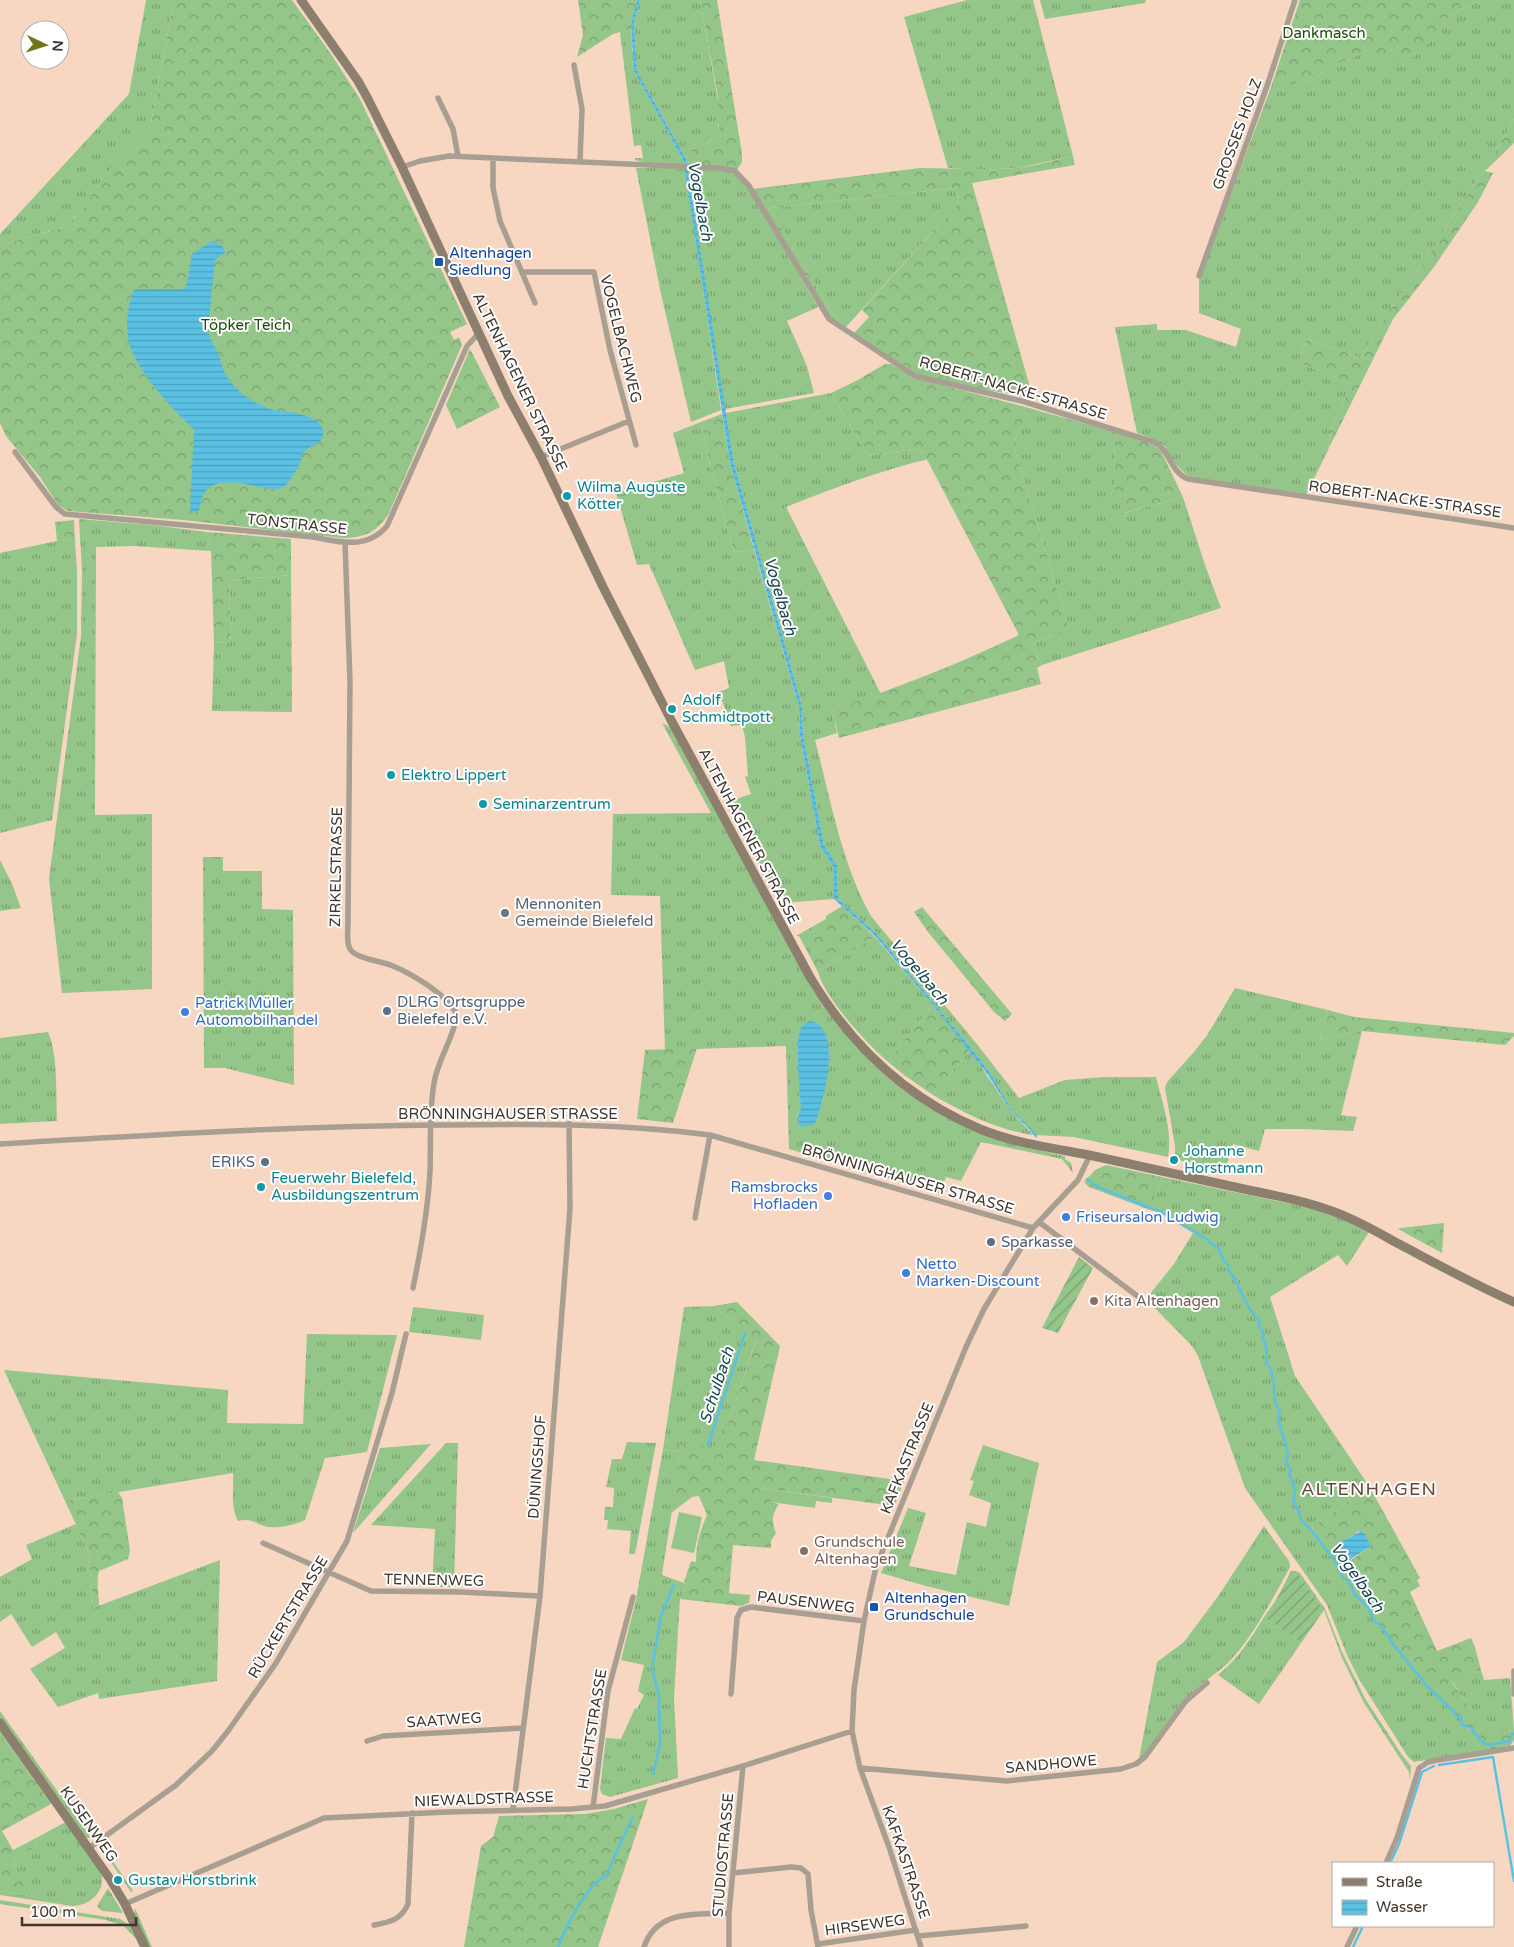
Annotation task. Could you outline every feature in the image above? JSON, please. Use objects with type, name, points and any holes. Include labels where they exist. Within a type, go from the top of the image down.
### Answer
[{"type":"main road","name":"ALTENHAGENER STRASSE","points":[[301,0],[358,81],[402,167],[512,402],[671,720],[810,976],[835,1016],[849,1034],[880,1066],[899,1082],[936,1107],[981,1129],[1006,1138],[1291,1199],[1327,1209],[1355,1221],[1514,1302]]},
{"type":"main road","name":"KUSENWEG","points":[[0,1723],[89,1848],[125,1904],[145,1947]]},
{"type":"street","name":"GROSSES HOLZ","points":[[1199,276],[1268,86],[1296,0]]},
{"type":"street","points":[[574,65],[582,109],[580,162]]},
{"type":"street","points":[[438,98],[454,129],[458,156]]},
{"type":"street","name":"ROBERT-NACKE-STRASSE","points":[[402,167],[435,157],[458,156],[727,169],[736,171],[749,186],[829,319],[915,376],[1022,401],[1154,442],[1165,452],[1174,469],[1188,479],[1514,528]]},
{"type":"street","points":[[493,158],[493,188],[497,211],[508,242],[535,302]]},
{"type":"street","name":"VOGELBACHWEG","points":[[522,272],[594,272],[610,350],[636,445]]},
{"type":"street","name":"TONSTRASSE","points":[[15,452],[56,508],[65,514],[313,537],[345,543],[370,540],[381,533],[387,526],[467,346],[479,332]]},
{"type":"street","name":"VOGELBACHWEG","points":[[541,457],[629,421]]},
{"type":"street","name":"ZIRKELSTRASSE","points":[[345,543],[350,697],[348,941],[354,954],[377,960],[405,972],[445,999],[457,1015],[434,1082],[430,1125]]},
{"type":"street","name":"BRÖNNINGHAUSER STRASSE","points":[[0,1144],[300,1127],[569,1123],[671,1130],[710,1135],[1033,1228]]},
{"type":"street","name":"DÜNINGSHOF","points":[[513,1810],[540,1596],[570,1208],[569,1123]]},
{"type":"street","points":[[413,1288],[425,1230],[428,1204],[430,1125]]},
{"type":"street","points":[[695,1218],[710,1135]]},
{"type":"street","name":"KAFKASTRASSE","points":[[921,1947],[860,1768],[852,1731],[854,1690],[864,1622],[876,1567],[966,1347],[984,1309],[1033,1228],[1078,1180],[1090,1155]]},
{"type":"street","points":[[1040,1222],[1144,1301]]},
{"type":"street","name":"RÜCKERTSTRASSE","points":[[89,1848],[176,1785],[212,1750],[228,1731],[276,1663],[348,1541],[392,1393],[406,1334]]},
{"type":"street","name":"TENNENWEG","points":[[263,1543],[371,1591],[460,1592],[540,1596]]},
{"type":"street","name":"HUCHTSTRASSE","points":[[593,1807],[608,1691],[633,1598]]},
{"type":"street","name":"PAUSENWEG","points":[[732,1694],[733,1644],[736,1618],[741,1610],[752,1607],[864,1622]]},
{"type":"street","points":[[1514,1671],[1514,1694]]},
{"type":"street","name":"SANDHOWE","points":[[860,1768],[1007,1781],[1121,1768],[1136,1764],[1146,1756],[1186,1701],[1207,1683]]},
{"type":"street","name":"SAATWEG","points":[[367,1741],[383,1736],[523,1728]]},
{"type":"street","name":"NIEWALDSTRASSE","points":[[125,1904],[324,1818],[593,1807],[616,1803],[743,1766],[852,1731]]},
{"type":"street","points":[[1386,1862],[1397,1838],[1419,1768],[1428,1762],[1514,1748]]},
{"type":"street","name":"STUDIOSTRASSE","points":[[729,1947],[729,1913],[743,1766]]},
{"type":"street","points":[[374,1925],[403,1915],[408,1904],[412,1813]]},
{"type":"street","points":[[733,1873],[791,1867],[804,1871],[809,1878],[810,1904],[818,1946]]},
{"type":"street","points":[[644,1947],[649,1934],[658,1924],[669,1919],[683,1916],[729,1913]]},
{"type":"street","name":"HIRSEWEG","points":[[818,1946],[917,1933],[1026,1926]]},
{"type":"street","points":[[1347,1947],[1357,1927]]},
{"type":"green space","points":[[146,0],[174,0],[150,129],[121,155],[95,189],[82,210],[65,227],[4,244],[0,239],[0,234],[129,94]]},
{"type":"green space","name":"Töpker Teich","points":[[174,0],[292,0],[331,54],[360,99],[467,324],[450,332],[454,340],[459,337],[462,345],[389,513],[385,520],[370,533],[357,537],[342,538],[183,520],[68,511],[58,505],[40,477],[6,436],[0,423],[0,239],[4,244],[65,227],[82,210],[95,189],[121,155],[150,129]]},
{"type":"green space","points":[[578,0],[637,0],[631,29],[613,34],[577,57],[583,35]]},
{"type":"green space","points":[[640,0],[700,0],[720,112],[718,127],[714,137],[705,144],[691,150],[696,165],[687,165],[686,159],[637,71],[634,24]]},
{"type":"green space","points":[[700,0],[717,0],[742,154],[742,162],[737,170],[696,165],[691,150],[710,142],[719,127],[718,97]]},
{"type":"green space","points":[[967,0],[1033,0],[1073,156],[1018,168],[976,170],[948,168],[904,17]]},
{"type":"green space","points":[[1040,0],[1146,0],[1145,3],[1045,19]]},
{"type":"green space","name":"Dankmasch","points":[[1300,0],[1480,0],[1449,16],[1432,41],[1410,60],[1383,59],[1369,50],[1332,67],[1309,82],[1287,85],[1269,93]]},
{"type":"green space","points":[[1480,0],[1514,0],[1514,119],[1484,172],[1478,177],[1426,259],[1380,323],[1362,358],[1307,339],[1298,362],[1351,384],[1330,432],[1328,450],[1306,495],[1189,477],[1172,461],[1165,446],[1137,433],[1115,327],[1157,324],[1157,330],[1186,330],[1236,347],[1241,329],[1199,313],[1199,279],[1270,90],[1284,85],[1309,82],[1332,67],[1369,50],[1383,59],[1432,41],[1449,16]]},
{"type":"green space","points":[[631,29],[634,71],[684,165],[647,163],[635,160],[635,158],[643,158],[641,145],[634,146],[620,32]]},
{"type":"green space","points":[[1514,119],[1514,143],[1485,171],[1493,173],[1478,202],[1434,267],[1393,319],[1328,450],[1330,432],[1351,384],[1298,362],[1307,339],[1362,358],[1380,323],[1426,259],[1478,177],[1484,172]]},
{"type":"green space","points":[[1073,156],[1075,165],[972,183],[1033,398],[976,388],[916,374],[854,333],[869,317],[862,310],[956,206],[959,199],[955,188],[770,208],[830,310],[838,316],[837,323],[830,318],[752,189],[920,168],[1017,168]]},
{"type":"green space","points":[[636,168],[685,168],[721,410],[691,422],[661,294]]},
{"type":"green space","points":[[687,168],[730,172],[738,176],[751,192],[818,307],[787,321],[807,366],[814,393],[725,409]]},
{"type":"green space","points":[[955,188],[959,199],[956,206],[845,328],[837,323],[838,316],[830,310],[770,208]]},
{"type":"green space","points":[[470,349],[500,407],[457,429],[446,405]]},
{"type":"green space","points":[[885,364],[891,364],[915,378],[1029,408],[1013,444],[1069,628],[1031,644],[1042,665],[1037,668],[1041,684],[839,738],[832,709],[927,675],[1019,635],[923,452],[913,449],[868,456],[831,393]]},
{"type":"green space","points":[[831,393],[868,456],[913,449],[923,452],[928,459],[856,480],[786,507],[881,694],[832,709],[837,733],[815,740],[844,853],[861,896],[871,916],[1019,1098],[1065,1080],[1104,1077],[1156,1077],[1168,1127],[1168,1157],[1074,1137],[1036,1135],[1011,1109],[991,1074],[877,934],[838,899],[837,867],[824,845],[803,734],[802,706],[734,463],[726,413]]},
{"type":"green space","points":[[1029,408],[1115,432],[1114,485],[1124,513],[1183,497],[1221,608],[1042,665],[1031,644],[1069,628],[1013,444]]},
{"type":"green space","points":[[722,414],[730,463],[754,550],[734,552],[710,464],[701,422]]},
{"type":"green space","points":[[701,422],[710,464],[734,552],[754,550],[799,707],[800,735],[820,846],[834,868],[834,899],[781,903],[727,802],[751,794],[745,777],[748,776],[745,737],[742,725],[731,726],[719,692],[729,688],[724,661],[695,670],[649,564],[637,565],[616,493],[684,473],[673,433]]},
{"type":"green space","points":[[1115,432],[1154,445],[1161,451],[1183,497],[1123,513],[1114,485]]},
{"type":"green space","points":[[79,519],[207,532],[211,551],[134,546],[96,547],[95,815],[152,814],[152,989],[62,993],[49,879],[81,636],[82,571]]},
{"type":"green space","points":[[74,520],[75,540],[57,541],[55,522]]},
{"type":"green space","points":[[207,532],[291,539],[291,575],[229,580],[231,642],[214,643],[211,551]]},
{"type":"green space","points":[[75,540],[77,634],[52,820],[0,833],[0,553],[57,541]]},
{"type":"green space","points":[[291,575],[292,712],[212,711],[214,643],[231,642],[229,580]]},
{"type":"green space","points":[[662,723],[670,727],[812,989],[837,1024],[863,1054],[890,1079],[919,1101],[951,1119],[985,1134],[1065,1156],[1065,1159],[1071,1163],[1073,1173],[1062,1159],[981,1142],[961,1181],[946,1177],[940,1193],[789,1149],[786,1046],[665,1050],[660,896],[611,895],[613,814],[711,813]],"holes":[[[799,1032],[828,1068],[823,1098],[815,1124],[797,1116],[801,1109]]]},
{"type":"green space","points":[[203,857],[223,857],[223,871],[262,871],[262,909],[293,910],[294,1085],[225,1068],[204,1068]]},
{"type":"green space","points":[[0,860],[12,884],[21,908],[0,911]]},
{"type":"green space","points":[[842,906],[875,937],[818,972],[799,936],[796,936],[826,919],[826,916]]},
{"type":"green space","points":[[922,907],[1012,1014],[1005,1021],[994,1012],[928,932],[914,912]]},
{"type":"green space","points":[[875,937],[933,1005],[887,1061],[868,1043],[837,1007],[822,983],[818,972]]},
{"type":"green space","points":[[1235,988],[1328,1010],[1320,1040],[1362,1031],[1341,1115],[1357,1117],[1353,1131],[1265,1129],[1259,1151],[1233,1144],[1224,1173],[1223,1171],[1175,1159],[1175,1146],[1165,1088],[1167,1082],[1208,1034]]},
{"type":"green space","points":[[933,1005],[970,1050],[933,1095],[887,1061]]},
{"type":"green space","points":[[1328,1010],[1354,1017],[1514,1033],[1514,1036],[1505,1045],[1362,1031],[1320,1040]]},
{"type":"green space","points":[[48,1032],[55,1063],[57,1121],[0,1124],[0,1038]]},
{"type":"green space","points":[[697,1048],[673,1123],[637,1119],[645,1050]]},
{"type":"green space","points":[[970,1050],[1010,1110],[1033,1135],[1020,1133],[981,1120],[933,1095]]},
{"type":"green space","points":[[1106,1165],[1162,1177],[1150,1210],[1089,1187],[1084,1182],[1095,1170]]},
{"type":"green space","points":[[1162,1177],[1329,1213],[1369,1232],[1347,1266],[1338,1255],[1270,1297],[1295,1376],[1369,1486],[1310,1529],[1331,1556],[1345,1580],[1349,1581],[1369,1608],[1373,1620],[1379,1624],[1404,1658],[1455,1715],[1461,1717],[1464,1727],[1478,1736],[1490,1750],[1414,1762],[1408,1757],[1359,1679],[1327,1605],[1245,1488],[1198,1356],[1192,1346],[1146,1299],[1174,1264],[1193,1233],[1161,1213],[1150,1210]]},
{"type":"green space","points":[[1444,1223],[1442,1253],[1398,1229],[1401,1228]]},
{"type":"green space","points":[[1079,1257],[1093,1268],[1058,1333],[1042,1328]]},
{"type":"green space","points":[[737,1302],[780,1346],[754,1460],[904,1481],[894,1506],[760,1488],[771,1495],[770,1502],[779,1504],[773,1518],[776,1533],[771,1541],[771,1548],[733,1545],[729,1593],[750,1595],[749,1603],[741,1606],[680,1599],[687,1584],[684,1582],[691,1561],[696,1562],[699,1538],[707,1515],[699,1496],[692,1497],[671,1513],[681,1452],[663,1449],[664,1443],[720,1448],[756,1340],[714,1306]]},
{"type":"green space","points":[[714,1306],[756,1339],[720,1449],[664,1443],[684,1307]]},
{"type":"green space","points":[[413,1307],[484,1315],[481,1340],[409,1332]]},
{"type":"green space","points":[[307,1334],[397,1335],[367,1452],[325,1458],[305,1520],[283,1527],[269,1527],[251,1521],[238,1521],[233,1503],[233,1473],[65,1501],[4,1370],[228,1390],[227,1423],[303,1424]]},
{"type":"green space","points":[[627,1442],[656,1443],[635,1554],[629,1554],[631,1531],[607,1529],[608,1520],[604,1520],[605,1507],[613,1507],[614,1488],[606,1487],[612,1459],[622,1459]]},
{"type":"green space","points":[[446,1443],[458,1443],[454,1587],[432,1587],[435,1529],[371,1525]]},
{"type":"green space","points":[[431,1444],[353,1533],[380,1448]]},
{"type":"green space","points":[[983,1445],[1039,1463],[1009,1606],[881,1573],[908,1508],[926,1513],[909,1566],[956,1575],[967,1522],[986,1527],[991,1503],[969,1495],[974,1481],[970,1480]]},
{"type":"green space","points":[[663,1449],[681,1452],[662,1575],[687,1584],[680,1599],[674,1698],[678,1778],[610,1797],[602,1794],[600,1789],[606,1738],[621,1739],[635,1708],[637,1709],[644,1695],[638,1691],[644,1665],[621,1660],[636,1600]]},
{"type":"green space","points":[[1369,1486],[1420,1578],[1417,1580],[1420,1586],[1410,1592],[1437,1651],[1471,1638],[1475,1647],[1481,1670],[1452,1682],[1487,1732],[1514,1730],[1514,1740],[1510,1746],[1490,1750],[1471,1728],[1462,1725],[1461,1717],[1455,1715],[1427,1686],[1393,1644],[1387,1633],[1373,1620],[1369,1608],[1354,1594],[1349,1581],[1343,1578],[1334,1561],[1310,1529]],"holes":[[[1359,1531],[1371,1546],[1350,1561],[1339,1544]]]},
{"type":"green space","points":[[760,1488],[832,1498],[832,1503],[816,1501],[815,1508],[770,1502],[770,1495],[759,1494]]},
{"type":"green space","points":[[118,1492],[122,1498],[130,1550],[128,1559],[99,1571],[99,1606],[93,1608],[89,1552],[65,1501]]},
{"type":"green space","points":[[679,1512],[702,1517],[694,1553],[671,1548]]},
{"type":"green space","points":[[76,1524],[89,1552],[93,1608],[220,1560],[217,1681],[99,1699],[98,1693],[58,1707],[30,1669],[65,1648],[56,1632],[32,1647],[11,1614],[0,1622],[0,1577],[32,1559],[26,1545]]},
{"type":"green space","points":[[1264,1526],[1289,1561],[1290,1567],[1262,1618],[1245,1643],[1227,1664],[1187,1698],[1145,1755],[1139,1759],[1157,1662],[1184,1642],[1219,1595]]},
{"type":"green space","points":[[1291,1571],[1296,1571],[1324,1610],[1301,1643],[1264,1617],[1276,1600]]},
{"type":"green space","points":[[1296,1571],[1300,1573],[1325,1609],[1342,1652],[1366,1700],[1411,1766],[1410,1780],[1409,1772],[1364,1703],[1342,1658],[1324,1610]]},
{"type":"green space","points":[[1264,1617],[1301,1643],[1259,1704],[1218,1675],[1238,1655]]},
{"type":"green space","points":[[1481,1670],[1484,1680],[1510,1678],[1514,1730],[1487,1733],[1452,1681]]},
{"type":"green space","points":[[0,1711],[91,1838],[86,1838],[0,1718]]},
{"type":"green space","points":[[0,1729],[51,1801],[51,1804],[0,1734]]},
{"type":"green space","points":[[0,1734],[51,1804],[2,1831],[13,1850],[38,1837],[36,1847],[15,1858],[14,1865],[30,1896],[0,1891]]},
{"type":"green space","points":[[648,1799],[598,1947],[464,1947],[481,1846],[493,1837],[499,1816],[585,1814],[614,1809]]},
{"type":"green space","points":[[67,1823],[100,1869],[102,1883],[97,1895],[86,1903],[73,1906],[0,1895],[0,1891],[29,1896],[14,1865],[15,1858],[36,1847],[38,1837]]},
{"type":"green space","points":[[102,1845],[133,1891],[131,1892],[100,1846]]},
{"type":"green space","points":[[108,1888],[123,1913],[102,1911],[97,1906]]},
{"type":"green space","points":[[0,1900],[120,1919],[132,1927],[142,1947],[140,1947],[136,1939],[124,1926],[106,1920],[0,1904]]},
{"type":"green space","points":[[135,1908],[152,1947],[149,1947],[134,1914]]},
{"type":"water","points":[[637,0],[640,0],[634,24],[637,71],[686,159],[734,463],[802,706],[803,734],[824,845],[837,866],[838,899],[877,934],[971,1048],[991,1074],[1011,1109],[1031,1131],[1010,1110],[988,1075],[875,936],[834,899],[834,868],[820,846],[800,735],[799,707],[730,463],[683,160],[634,71],[631,25]]},
{"type":"water","points":[[212,241],[221,245],[226,252],[215,260],[208,329],[223,370],[240,392],[259,404],[274,410],[313,418],[322,428],[323,436],[318,443],[304,452],[297,469],[282,488],[271,489],[239,483],[218,483],[209,487],[203,495],[199,510],[193,513],[190,508],[194,429],[167,402],[140,367],[128,340],[128,317],[130,301],[135,289],[184,289],[187,283],[192,254]]},
{"type":"water","points":[[811,1021],[821,1027],[827,1037],[829,1051],[828,1068],[826,1084],[815,1124],[801,1127],[798,1122],[801,1109],[798,1057],[799,1037],[803,1025]]},
{"type":"water","points":[[1361,1531],[1371,1546],[1348,1561],[1340,1550],[1339,1543]]},
{"type":"waterway","name":"Vogelbach","points":[[1031,1130],[1036,1136]]},
{"type":"waterway","name":"Vogelbach","points":[[1087,1179],[1098,1187],[1161,1212],[1219,1248],[1223,1260],[1229,1266],[1228,1270],[1236,1281],[1246,1303],[1259,1319],[1259,1325],[1264,1335],[1262,1338],[1267,1352],[1266,1363],[1271,1369],[1273,1381]]},
{"type":"waterway","name":"Schulbach","points":[[708,1445],[745,1333]]},
{"type":"waterway","name":"Vogelbach","points":[[1274,1385],[1275,1402],[1280,1412],[1280,1428],[1288,1456],[1286,1464],[1291,1469],[1289,1475],[1294,1488],[1293,1501],[1299,1511],[1301,1520],[1324,1547],[1337,1565],[1343,1578],[1349,1581],[1354,1594],[1369,1608],[1373,1620],[1379,1624],[1427,1686],[1455,1715],[1461,1717],[1462,1725],[1471,1728],[1481,1741],[1488,1745],[1510,1741],[1511,1735],[1514,1734]]},
{"type":"waterway","name":"Schulbach","points":[[653,1774],[660,1744],[659,1697],[652,1667],[661,1616],[674,1585]]},
{"type":"waterway","name":"Vogelbach","points":[[1439,1765],[1493,1757],[1514,1881]]},
{"type":"waterway","points":[[1390,1862],[1399,1844],[1422,1772],[1434,1766]]},
{"type":"waterway","name":"Schulbach","points":[[558,1947],[571,1918],[584,1897],[591,1888],[606,1876],[632,1818]]},
{"type":"waterway","points":[[1353,1947],[1363,1927]]},
{"type":"place","name":"Altenhagen Siedlung","points":[[439,262]]},
{"type":"place","name":"Wilma Auguste Kötter","points":[[567,496]]},
{"type":"place","name":"Adolf Schmidtpott","points":[[672,709]]},
{"type":"place","name":"Elektro Lippert","points":[[391,775]]},
{"type":"place","name":"Seminarzentrum","points":[[483,804]]},
{"type":"place","name":"Mennoniten Gemeinde Bielefeld","points":[[505,913]]},
{"type":"place","name":"DLRG Ortsgruppe Bielefeld e.V.","points":[[387,1011]]},
{"type":"place","name":"Patrick Müller Automobilhandel","points":[[185,1012]]},
{"type":"place","name":"Johanne Horstmann","points":[[1174,1160]]},
{"type":"place","name":"ERIKS","points":[[265,1162]]},
{"type":"place","name":"Feuerwehr Bielefeld, Ausbildungszentrum","points":[[261,1187]]},
{"type":"place","name":"Ramsbrocks Hofladen","points":[[828,1196]]},
{"type":"place","name":"Friseursalon Ludwig","points":[[1066,1217]]},
{"type":"place","name":"Sparkasse","points":[[991,1242]]},
{"type":"place","name":"Netto Marken-Discount","points":[[906,1273]]},
{"type":"place","name":"Kita Altenhagen","points":[[1094,1301]]},
{"type":"place","name":"Grundschule Altenhagen","points":[[804,1551]]},
{"type":"place","name":"Altenhagen Grundschule","points":[[874,1607]]},
{"type":"place","name":"Gustav Horstbrink","points":[[118,1880]]},
{"type":"district","name":"ALTENHAGEN","points":[[1369,1489]]}]
